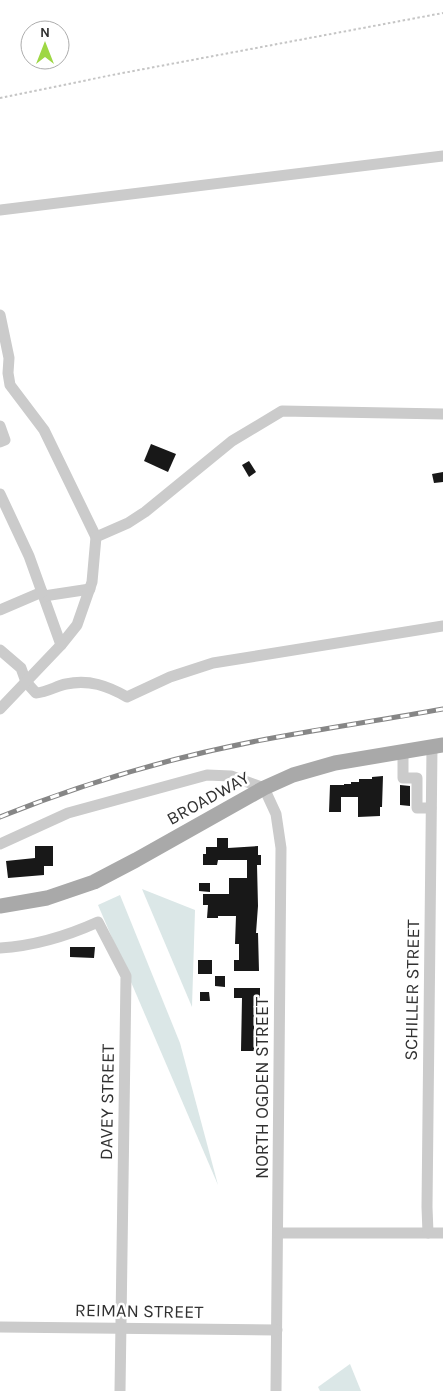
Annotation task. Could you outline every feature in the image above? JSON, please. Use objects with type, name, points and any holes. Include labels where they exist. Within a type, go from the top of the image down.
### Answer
[{"type":"main road","name":"BROADWAY","points":[[0,906],[47,898],[94,882],[264,788],[293,775],[335,763],[437,746]]},
{"type":"street","points":[[0,210],[443,156]]},
{"type":"street","points":[[0,314],[10,358],[5,388],[44,430],[96,537],[92,582],[77,624],[62,645],[0,709]]},
{"type":"street","points":[[96,537],[128,523],[145,512],[232,441],[282,411],[443,414]]},
{"type":"street","points":[[0,426],[5,440],[0,442]]},
{"type":"street","points":[[0,494],[29,556],[62,645]]},
{"type":"street","points":[[0,610],[43,594],[90,589]]},
{"type":"street","points":[[0,650],[20,668],[26,682],[36,693],[46,692],[65,684],[86,681],[110,687],[126,697],[170,677],[213,663],[443,626]]},
{"type":"street","name":"SCHILLER STREET","points":[[428,1233],[431,808],[437,746]]},
{"type":"street","points":[[403,752],[403,778],[417,778],[417,808],[431,808]]},
{"type":"street","points":[[0,844],[68,813],[207,775],[231,776],[264,788]]},
{"type":"street","name":"NORTH OGDEN STREET","points":[[264,788],[276,814],[281,848],[276,1391]]},
{"type":"street","name":"DAVEY STREET","points":[[0,948],[64,936],[98,922],[126,976],[120,1391]]},
{"type":"street","points":[[278,1233],[443,1234]]},
{"type":"street","name":"REIMAN STREET","points":[[0,1328],[277,1330]]},
{"type":"path","points":[[0,98],[177,62],[443,12]]},
{"type":"shaded area","points":[[142,889],[195,910],[192,1007]]},
{"type":"shaded area","points":[[120,895],[180,1043],[218,1185],[98,905]]},
{"type":"shaded area","points":[[350,1364],[361,1391],[320,1391],[318,1387]]},
{"type":"building","points":[[151,444],[176,454],[168,472],[144,461]]},
{"type":"building","points":[[249,461],[256,472],[249,477],[242,465]]},
{"type":"building","points":[[443,472],[443,482],[434,483],[432,474]]},
{"type":"building","points":[[383,776],[380,816],[358,817],[358,797],[341,797],[341,812],[329,812],[330,785],[351,784],[351,782],[359,782],[359,779],[372,779],[372,777]]},
{"type":"building","points":[[400,785],[410,786],[410,806],[400,805]]},
{"type":"building","points":[[217,838],[228,838],[228,848],[258,846],[258,855],[261,855],[261,865],[257,865],[258,906],[256,933],[258,933],[259,971],[234,971],[234,960],[239,960],[239,944],[235,944],[236,916],[207,918],[208,905],[203,905],[203,894],[229,894],[229,878],[247,878],[247,860],[218,860],[217,865],[203,865],[203,854],[206,854],[206,847],[217,847]]},
{"type":"building","points":[[35,846],[53,846],[53,866],[44,866],[44,875],[8,878],[6,861],[35,858]]},
{"type":"building","points":[[199,883],[210,883],[210,892],[199,891]]},
{"type":"building","points":[[70,947],[95,947],[94,958],[70,957]]},
{"type":"building","points":[[198,960],[212,960],[212,974],[198,974]]},
{"type":"building","points":[[215,976],[225,976],[225,987],[215,986]]},
{"type":"building","points":[[234,988],[260,988],[260,998],[254,998],[254,1051],[241,1051],[242,998],[234,998]]},
{"type":"building","points":[[200,992],[209,992],[210,1001],[200,1001]]},
{"type":"railway","points":[[0,817],[102,780],[172,760],[278,737],[443,709]]}]
